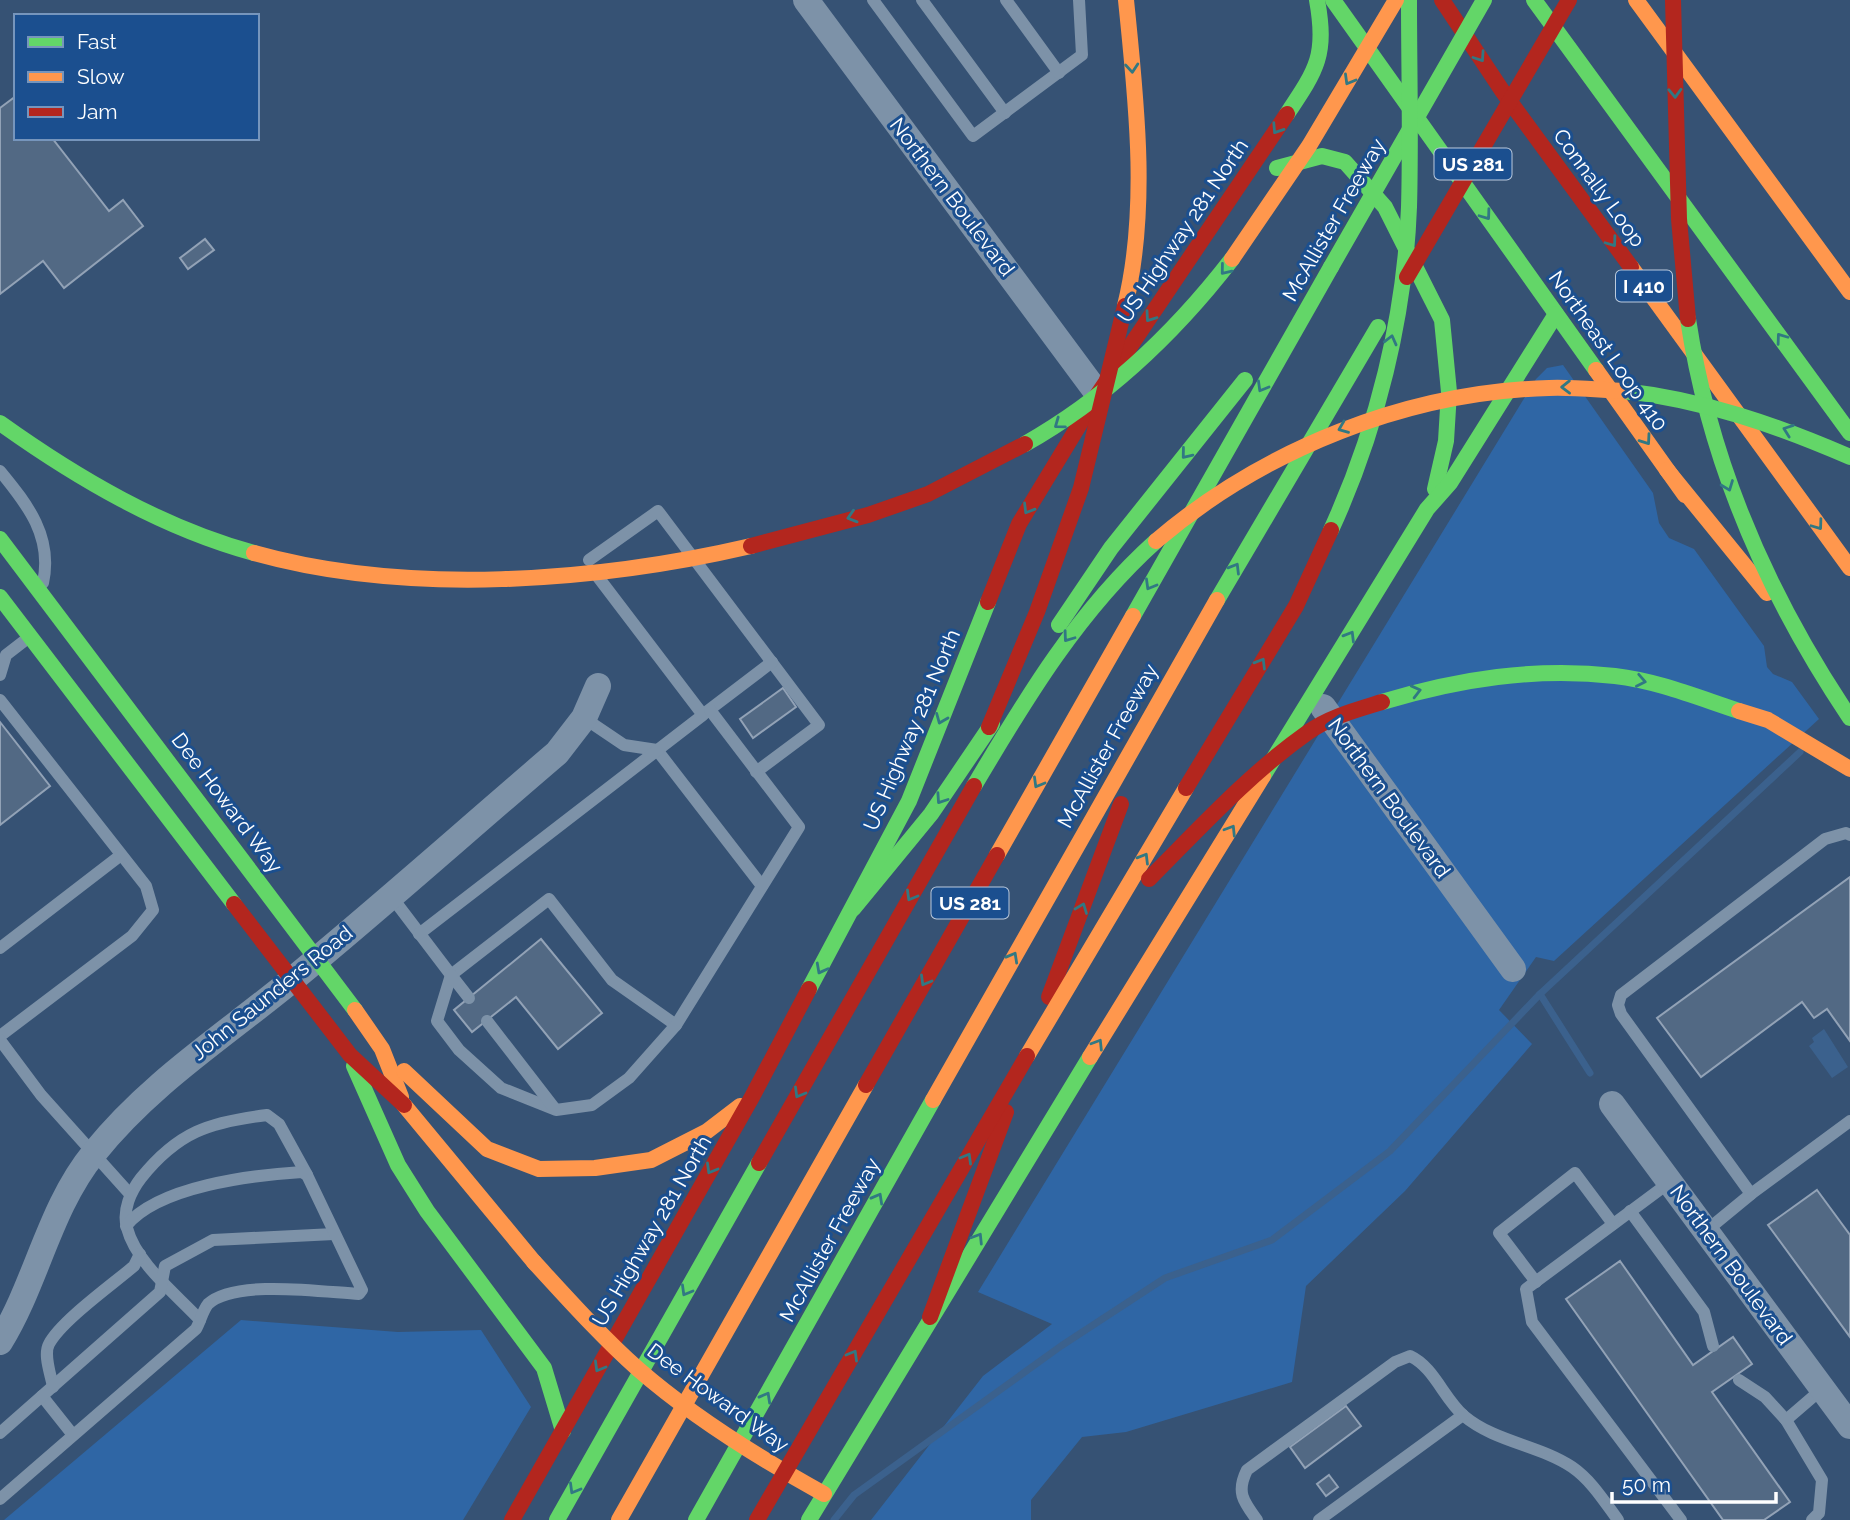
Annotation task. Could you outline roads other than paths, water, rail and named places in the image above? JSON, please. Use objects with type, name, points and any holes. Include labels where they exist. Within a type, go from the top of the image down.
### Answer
[{"type":"main road","points":[[944,836],[1037,612],[1081,488],[1128,295],[1137,212],[1135,92],[1126,0]]},
{"type":"main road","name":"US Highway 281 North","points":[[512,1520],[752,1097],[909,801],[1019,524],[1098,394],[1203,243],[1315,72],[1323,34],[1317,0]]},
{"type":"main road","name":"Northeast Loop 410","points":[[1333,0],[1850,726]]},
{"type":"main road","points":[[0,423],[39,452],[140,507],[256,554],[336,572],[441,578],[565,576],[695,555],[806,532],[930,493],[1043,435],[1133,370],[1199,303],[1238,255],[1343,91],[1396,0]]},
{"type":"main road","points":[[757,1520],[1096,937],[1296,606],[1335,521],[1366,444],[1396,321],[1409,209],[1409,0]]},
{"type":"main road","name":"Connally Loop","points":[[1442,0],[1503,92],[1850,568]]},
{"type":"main road","name":"McAllister Freeway","points":[[619,1520],[1320,285],[1485,0]]},
{"type":"main road","points":[[1535,0],[1850,433]]},
{"type":"main road","name":"McAllister Freeway","points":[[696,1520],[1165,688],[1569,0]]},
{"type":"main road","points":[[1636,0],[1850,292]]},
{"type":"main road","points":[[1673,0],[1680,233],[1693,350],[1718,457],[1757,560],[1813,667],[1850,718]]},
{"type":"main road","points":[[1662,37],[1682,0]]},
{"type":"main road","points":[[1203,243],[1273,169],[1322,156],[1345,162],[1385,207],[1442,320],[1448,356],[1446,441],[1427,509]]},
{"type":"main road","points":[[853,909],[932,814],[1111,548],[1320,285]]},
{"type":"main road","points":[[809,1520],[930,1317],[1427,509],[1450,483],[1556,314]]},
{"type":"main road","points":[[557,1520],[944,836],[1060,649],[1129,565],[1153,542],[1213,497],[1283,456],[1351,425],[1393,411],[1480,393],[1600,387],[1682,400],[1744,415],[1798,433],[1850,457]]},
{"type":"main road","points":[[1667,470],[1850,697]]},
{"type":"main road","name":"Dee Howard Way","points":[[0,539],[318,957],[382,1049],[403,1103]]},
{"type":"main road","name":"Dee Howard Way","points":[[0,597],[349,1055],[403,1103],[534,1262],[602,1336],[654,1382],[725,1434],[824,1494]]},
{"type":"main road","points":[[1096,937],[1179,847],[1238,791],[1308,732],[1344,713],[1446,683],[1534,672],[1616,676],[1656,684],[1768,720],[1850,769]]},
{"type":"main road","points":[[930,1317],[1165,688]]},
{"type":"main road","points":[[382,1049],[436,1104],[487,1149],[539,1169],[595,1168],[651,1160],[706,1132],[752,1097]]},
{"type":"main road","points":[[349,1055],[398,1165],[427,1211],[544,1368],[554,1393],[563,1430]]},
{"type":"street","name":"Northern Boulevard","points":[[807,0],[1098,394]]},
{"type":"street","points":[[31,638],[59,617]]},
{"type":"street","name":"John Saunders Road","points":[[0,1342],[54,1222],[92,1154],[145,1095],[292,980],[557,753],[584,718],[598,686]]},
{"type":"street","name":"Northern Boulevard","points":[[1314,695],[1513,969]]},
{"type":"street","name":"Northern Boulevard","points":[[1612,1104],[1850,1426]]},
{"type":"lane","points":[[873,0],[973,136],[1082,55],[1079,0]]},
{"type":"lane","points":[[922,0],[1004,113]]},
{"type":"lane","points":[[1006,0],[1059,73]]},
{"type":"lane","points":[[0,471],[17,492],[41,531],[48,561],[41,593]]},
{"type":"lane","points":[[676,1025],[612,981],[550,900],[451,975],[437,1021],[459,1049],[501,1088],[556,1110],[592,1105],[629,1078],[676,1025],[799,827],[587,562],[658,511],[819,725],[756,772]]},
{"type":"lane","points":[[0,674],[3,652],[31,638]]},
{"type":"lane","points":[[419,934],[772,662]]},
{"type":"lane","points":[[0,700],[146,886],[153,910],[132,936],[0,1038],[41,1095],[130,1193]]},
{"type":"lane","points":[[584,718],[624,745],[657,750],[762,886]]},
{"type":"lane","points":[[1751,1194],[1621,1014],[1618,1005],[1621,996],[1825,839],[1846,833],[1850,835]]},
{"type":"lane","points":[[0,948],[121,855]]},
{"type":"lane","points":[[390,896],[469,998]]},
{"type":"lane","points":[[487,1021],[556,1110]]},
{"type":"lane","points":[[0,1499],[196,1329],[207,1305],[221,1297],[247,1290],[359,1294],[362,1290],[307,1175],[279,1124],[267,1115],[236,1119],[178,1140],[155,1161],[130,1193],[126,1226],[140,1254],[200,1320]]},
{"type":"lane","points":[[1706,1231],[1850,1121]]},
{"type":"lane","points":[[126,1226],[132,1218],[171,1197],[214,1184],[291,1172],[307,1175]]},
{"type":"lane","points":[[1536,1282],[1499,1233],[1575,1173],[1613,1224]]},
{"type":"lane","points":[[1670,1182],[1526,1289],[1532,1322],[1681,1520]]},
{"type":"lane","points":[[1630,1212],[1704,1312],[1713,1346]]},
{"type":"lane","points":[[0,1433],[160,1292],[164,1266],[213,1240],[318,1232],[334,1234]]},
{"type":"lane","points":[[53,1387],[47,1355],[48,1345],[68,1323],[134,1266],[140,1254]]},
{"type":"lane","points":[[1257,1520],[1241,1499],[1240,1484],[1247,1470],[1395,1362],[1410,1356],[1420,1361],[1463,1415],[1482,1429],[1575,1468],[1594,1486],[1618,1520]]},
{"type":"lane","points":[[1738,1380],[1765,1397],[1786,1420],[1822,1480],[1819,1513],[1812,1520]]},
{"type":"lane","points":[[1786,1420],[1822,1389]]},
{"type":"lane","points":[[42,1396],[73,1436]]},
{"type":"lane","points":[[1319,1520],[1463,1415]]},
{"type":"waterway","points":[[834,1520],[854,1495],[1061,1346],[1165,1278],[1272,1240],[1390,1151],[1540,994],[1800,752]]},
{"type":"waterway","points":[[1540,994],[1590,1073]]}]
